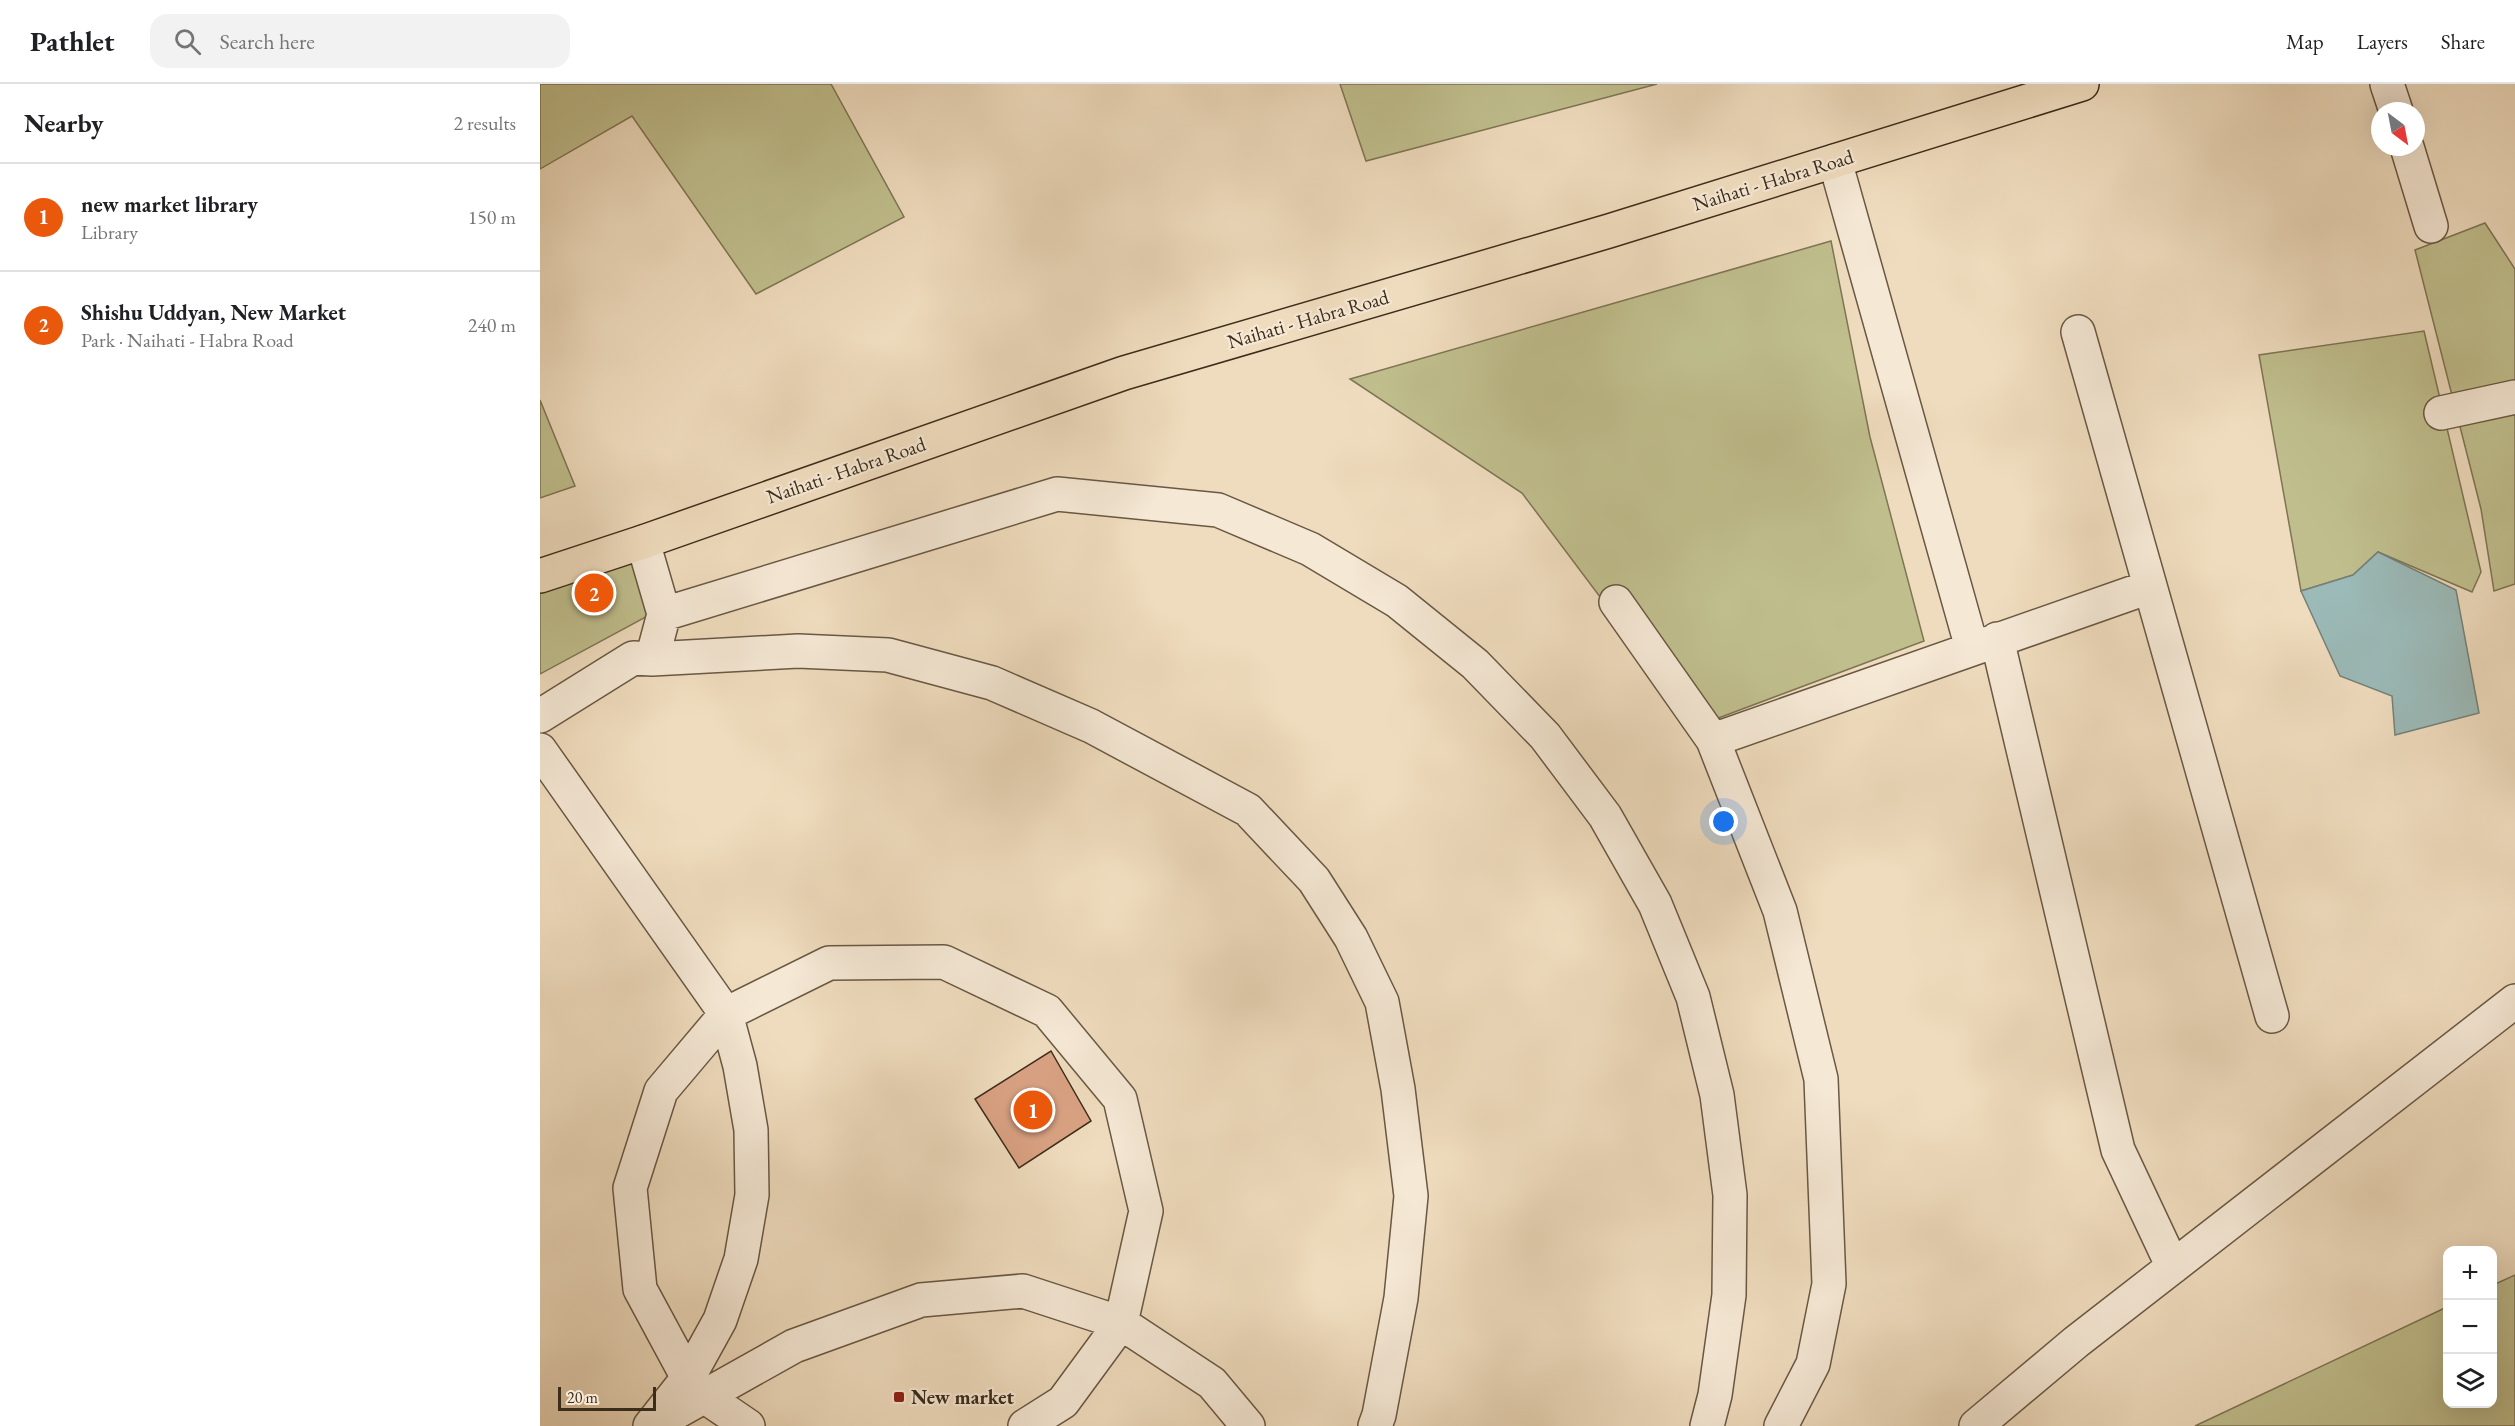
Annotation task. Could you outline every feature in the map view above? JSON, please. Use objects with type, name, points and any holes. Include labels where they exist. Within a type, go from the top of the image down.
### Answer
[{"type":"main road","name":"Naihati - Habra Road","points":[[540,576],[1124,373],[1598,234],[2082,84]]},
{"type":"street","points":[[2387,84],[2393,102]]},
{"type":"street","points":[[2410,156],[2431,226]]},
{"type":"street","points":[[1835,161],[1984,644],[2118,1150],[2173,1267]]},
{"type":"street","points":[[2078,332],[2272,1016]]},
{"type":"street","points":[[2441,412],[2515,397]]},
{"type":"street","points":[[664,614],[1057,494],[1218,510],[1310,549],[1397,601],[1475,664],[1552,745],[1605,816],[1649,894],[1693,998],[1717,1095],[1730,1194],[1729,1295],[1715,1395],[1707,1426]]},
{"type":"street","points":[[643,542],[664,614],[652,659]]},
{"type":"street","points":[[1713,740],[2149,587]]},
{"type":"street","points":[[1616,602],[1713,740],[1780,911],[1821,1078],[1829,1284],[1813,1364],[1781,1426]]},
{"type":"street","points":[[540,716],[633,658],[652,659],[798,651],[888,656],[992,683],[1091,726],[1248,810],[1314,880],[1351,938],[1382,1002],[1398,1089],[1412,1196],[1401,1298],[1375,1426]]},
{"type":"street","points":[[540,750],[726,1014],[741,1066],[752,1130],[752,1195],[741,1259],[696,1387]]},
{"type":"street","points":[[748,1426],[696,1387],[640,1289],[630,1188],[661,1091],[726,1014],[829,963],[944,962],[1047,1011],[1120,1099],[1146,1211],[1121,1323],[1063,1402],[1025,1426]]},
{"type":"street","points":[[1976,1426],[2076,1342],[2515,1002]]},
{"type":"street","points":[[651,1426],[696,1387],[794,1346],[921,1300],[1023,1291],[1121,1323],[1212,1383],[1248,1426]]},
{"type":"shaded area","points":[[540,84],[831,84],[904,217],[756,294],[632,116],[540,169]]},
{"type":"shaded area","points":[[1340,84],[1657,84],[1366,161]]},
{"type":"shaded area","points":[[2485,223],[2515,269],[2515,584],[2494,591],[2481,509],[2415,250]]},
{"type":"shaded area","points":[[1831,241],[1870,437],[1924,641],[1697,726],[1522,493],[1350,379]]},
{"type":"shaded area","points":[[2424,331],[2481,572],[2472,592],[2378,552],[2353,575],[2301,591],[2259,355]]},
{"type":"shaded area","points":[[540,400],[575,486],[540,498]]},
{"type":"shaded area","points":[[626,546],[657,611],[540,674],[540,576]]},
{"type":"shaded area","points":[[2515,1275],[2515,1426],[2195,1426],[2443,1309],[2443,1408],[2497,1408],[2497,1283]]},
{"type":"water","points":[[2378,552],[2456,590],[2479,713],[2395,735],[2392,696],[2340,676],[2301,591],[2353,575]]},
{"type":"building","points":[[1051,1051],[1091,1121],[1019,1168],[975,1099]]},
{"type":"place","name":"Shishu Uddyan, New Market","points":[[594,593]]},
{"type":"place","name":"new market library","points":[[1033,1110]]},
{"type":"place","name":"New market","points":[[899,1397]]}]
